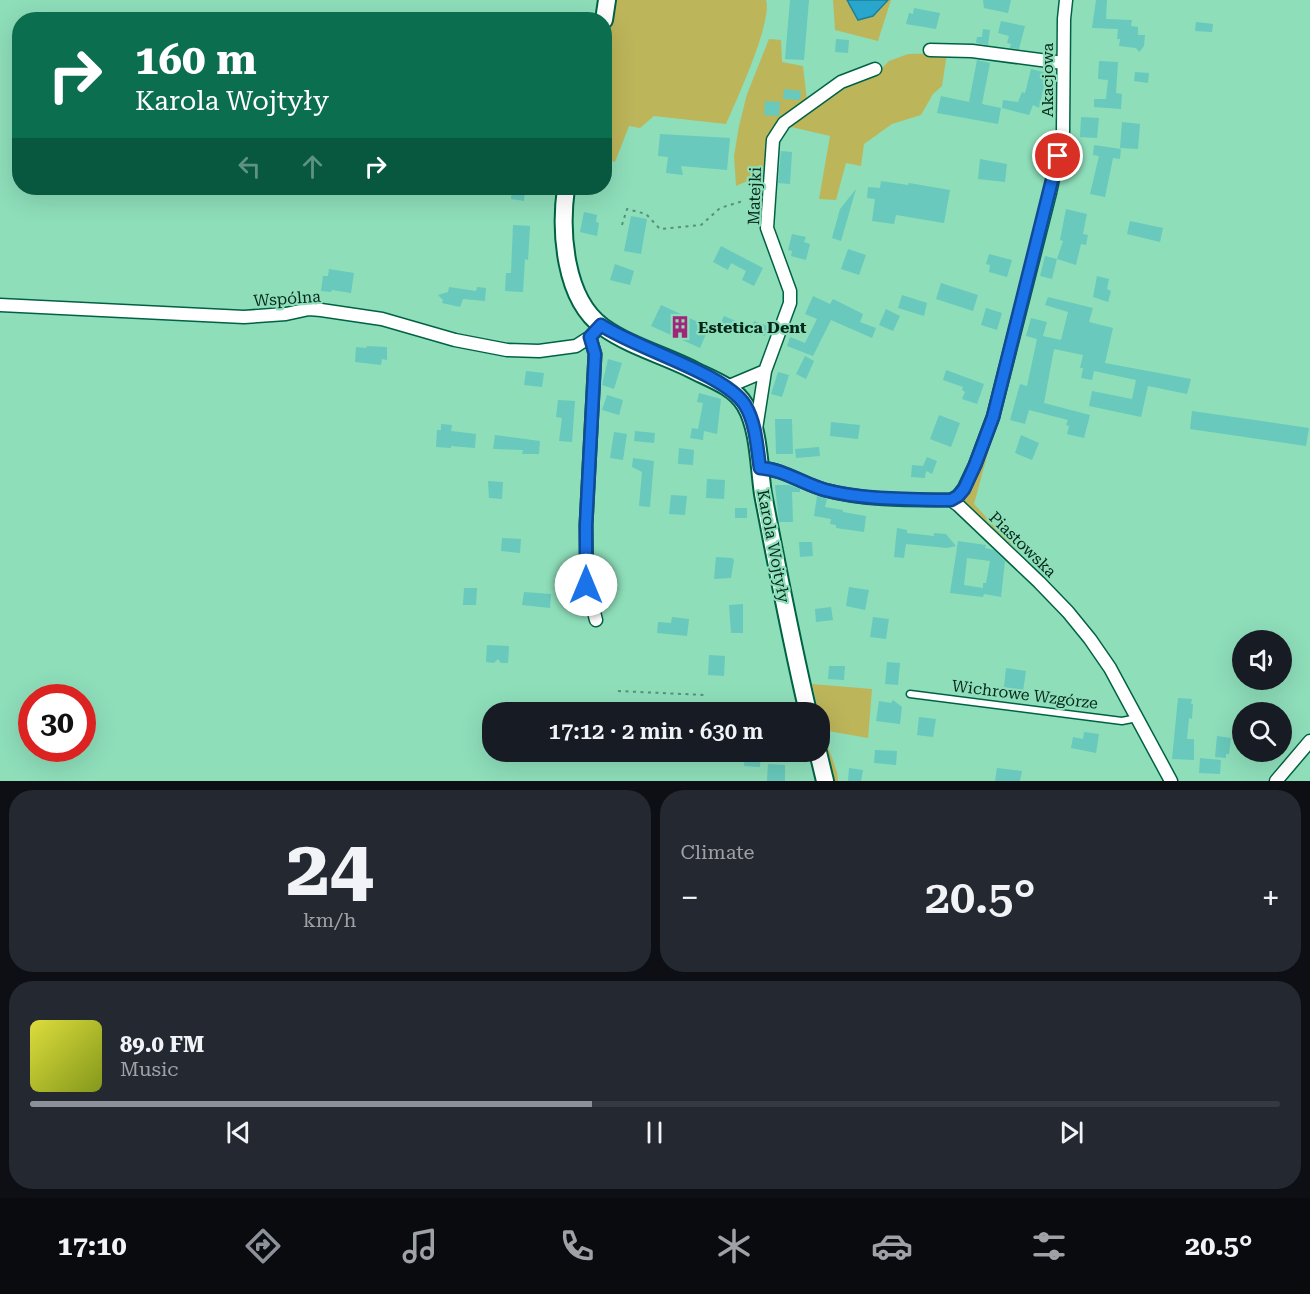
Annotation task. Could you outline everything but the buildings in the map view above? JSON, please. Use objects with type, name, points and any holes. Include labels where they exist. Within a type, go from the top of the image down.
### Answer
[{"type":"street","name":"Akacjowa","points":[[951,500],[964,489],[993,417],[1048,201],[1063,132],[1066,0]]},
{"type":"street","points":[[930,50],[972,51],[1063,63]]},
{"type":"street","name":"Matejki","points":[[755,436],[765,371],[790,303],[790,291],[767,228],[773,140],[784,123],[841,82],[875,69]]},
{"type":"street","name":"Karola Wojtyły","points":[[566,195],[564,222],[569,271],[595,331],[631,342],[690,368],[727,387],[745,405],[755,436],[782,589],[806,702]]},
{"type":"street","name":"Wspólna","points":[[0,305],[244,317],[286,314],[309,309],[321,310],[373,317],[455,340],[507,350],[539,351],[571,348],[595,331]]},
{"type":"street","points":[[595,331],[586,525],[586,585],[596,620]]},
{"type":"street","points":[[727,387],[765,371]]},
{"type":"street","points":[[760,468],[775,470],[833,492],[887,498],[951,500]]},
{"type":"street","name":"Piastowska","points":[[951,500],[991,535],[1068,612],[1105,661],[1171,781]]},
{"type":"street","points":[[1276,781],[1310,741]]},
{"type":"street","points":[[820,762],[825,781]]},
{"type":"lane","name":"Wichrowe Wzgórze","points":[[910,694],[1122,721],[1137,718]]},
{"type":"path","points":[[622,225],[627,209],[646,214],[660,229],[701,225],[720,208],[743,201]]},
{"type":"path","points":[[618,692],[705,695]]},
{"type":"shaded area","points":[[610,0],[766,0],[767,10],[759,42],[726,124],[654,116],[640,128],[629,126],[615,162],[612,161],[612,12],[607,12]]},
{"type":"shaded area","points":[[833,0],[847,0],[847,3],[873,16],[888,0],[891,0],[878,41],[835,30]]},
{"type":"shaded area","points":[[769,39],[781,40],[782,62],[803,66],[807,100],[778,123],[769,134],[766,198],[755,196],[750,180],[736,186],[734,156],[747,94]]},
{"type":"shaded area","points":[[947,53],[942,86],[933,94],[921,115],[892,124],[864,144],[861,166],[846,163],[836,200],[819,199],[830,136],[787,126],[842,85],[879,71],[889,61],[908,54]]},
{"type":"shaded area","points":[[996,423],[974,504],[1017,550],[959,500],[969,493]]},
{"type":"shaded area","points":[[812,684],[872,689],[868,738],[830,731],[830,702],[816,702]]},
{"type":"shaded area","points":[[830,752],[837,772],[838,781],[835,781]]},
{"type":"water","points":[[847,0],[888,0],[873,16],[858,20]]},
{"type":"place","name":"Estetica Dent","points":[[680,327]]},
{"type":"route","points":[[586,585],[586,525],[595,354],[590,337],[601,325],[631,342],[716,381],[735,393],[745,405],[751,420],[760,468],[775,470],[824,490],[860,496],[945,500],[958,496],[964,489],[975,465],[993,417],[1058,156]]}]
